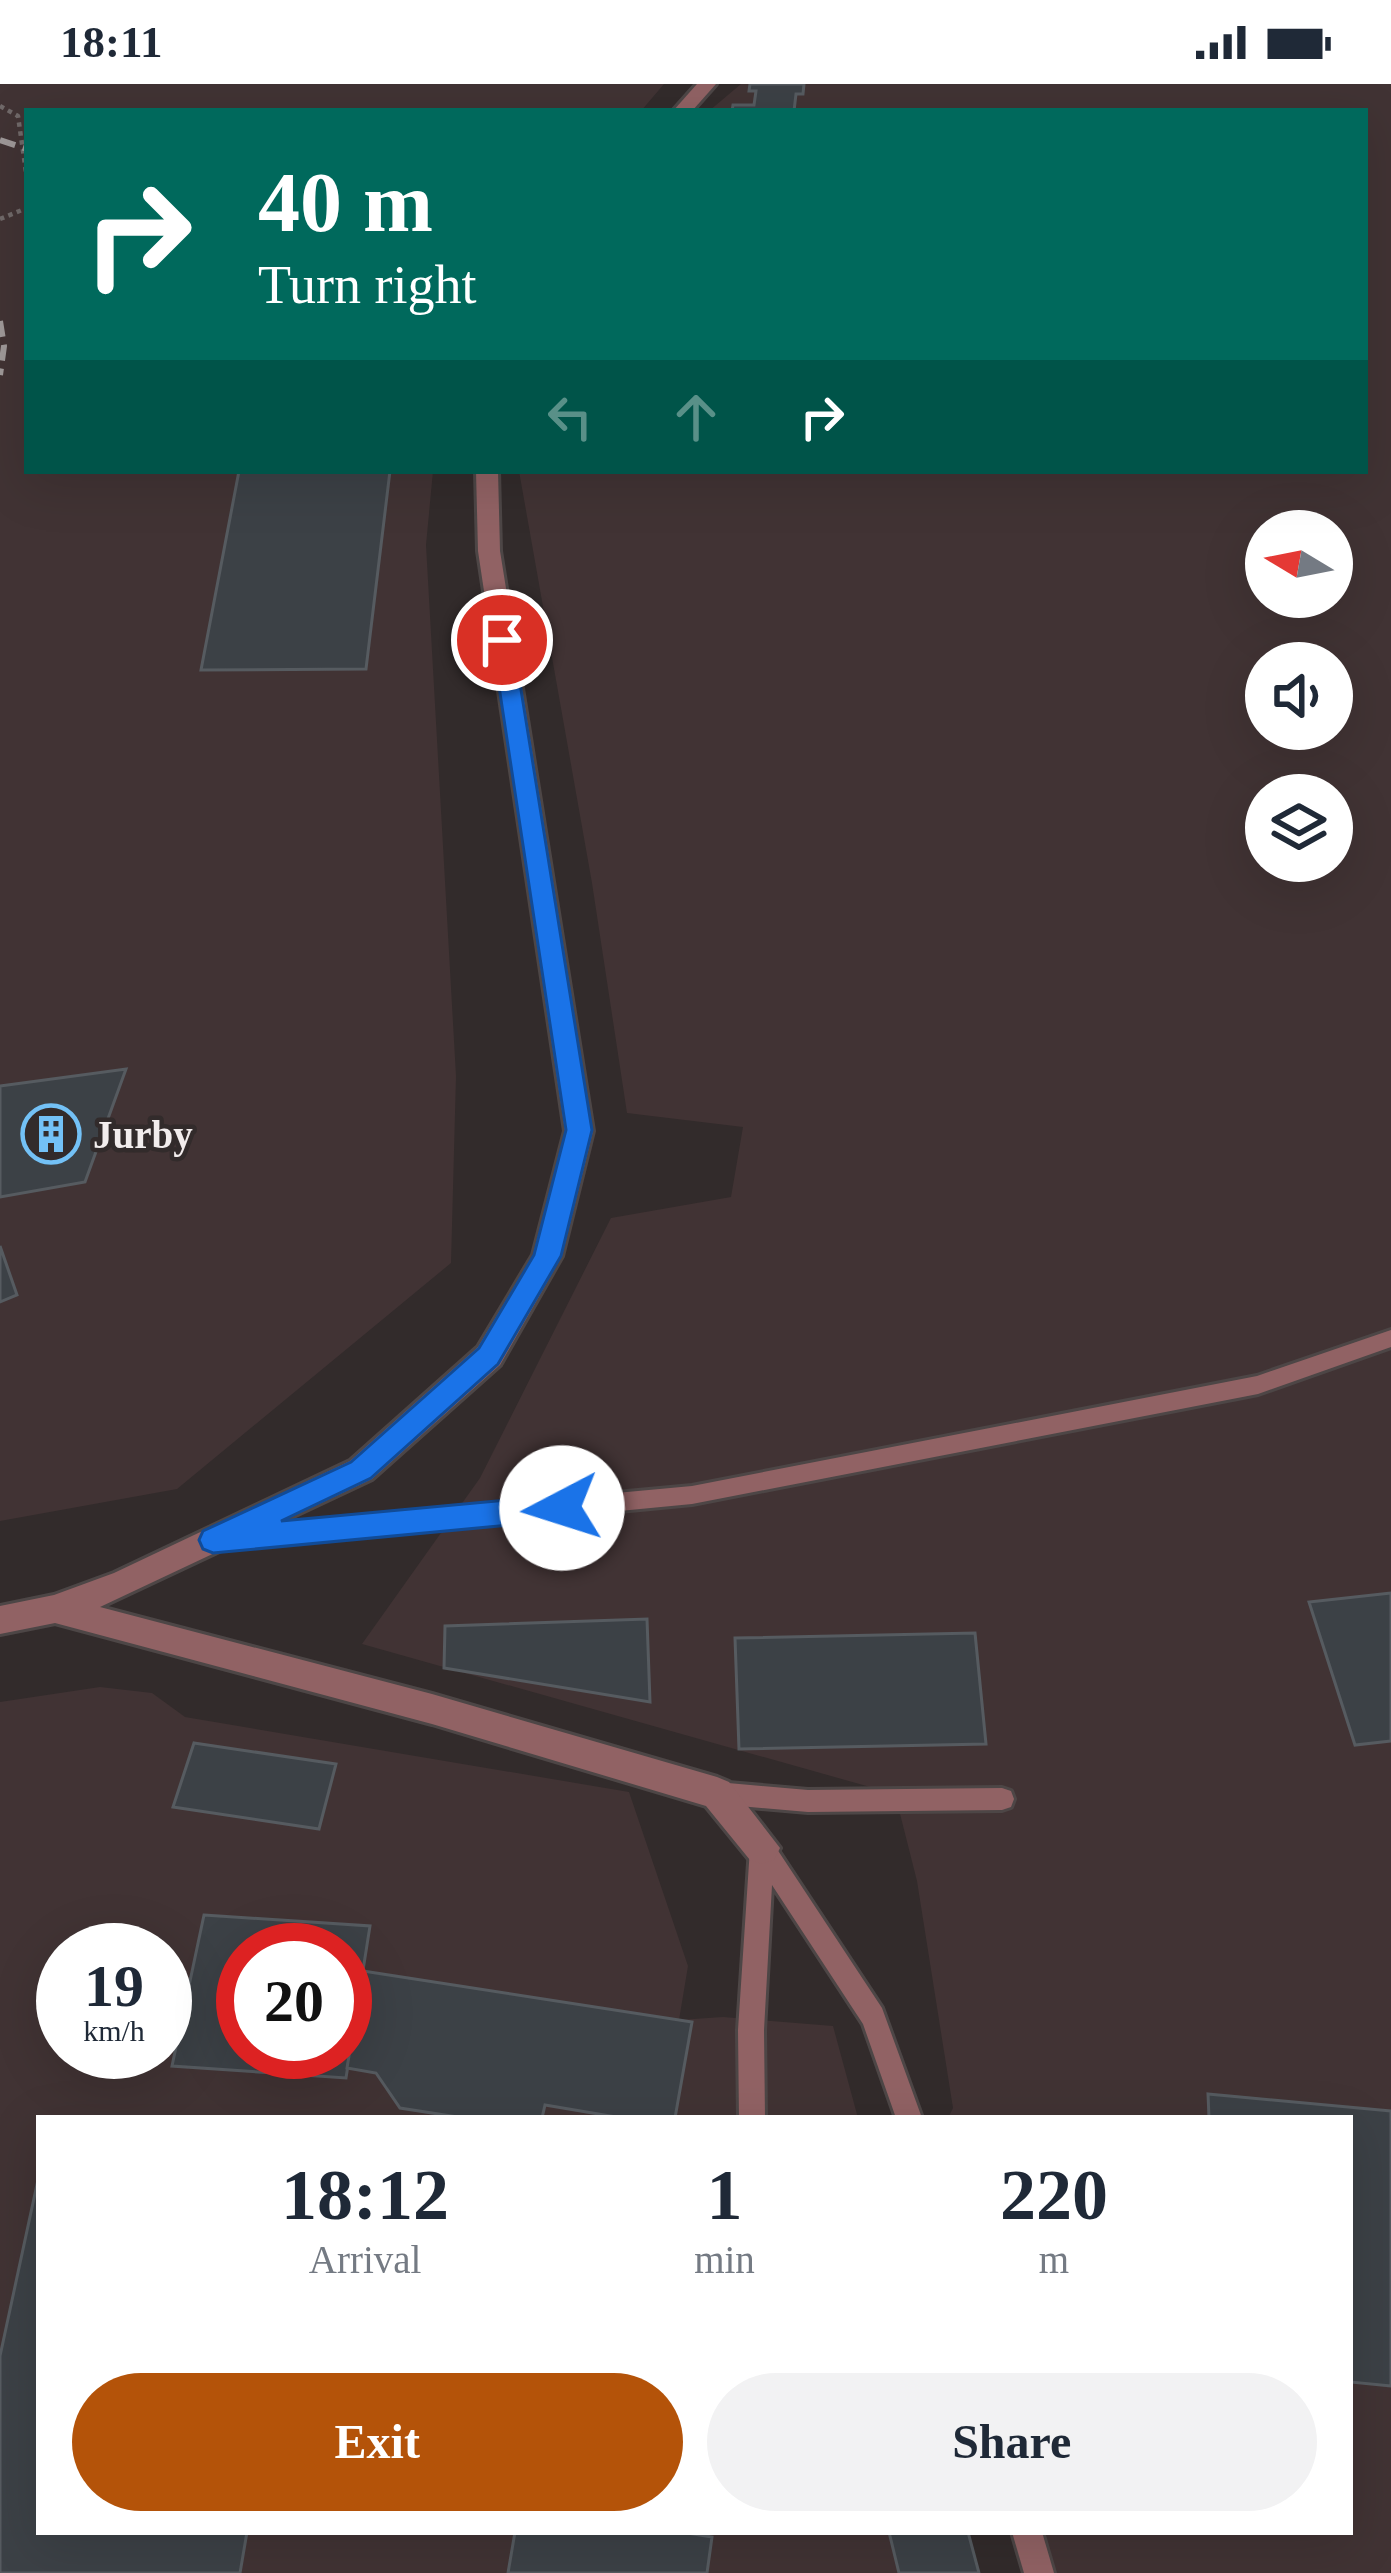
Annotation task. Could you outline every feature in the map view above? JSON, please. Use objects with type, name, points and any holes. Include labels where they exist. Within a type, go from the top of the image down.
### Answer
[{"type":"street","points":[[685,108],[707,84]]},
{"type":"street","points":[[0,1620],[56,1609],[124,1583],[361,1470],[489,1356],[547,1256],[579,1130],[488,550],[487,474]]},
{"type":"street","points":[[56,1609],[432,1709],[717,1793],[762,1848]]},
{"type":"lane","points":[[213,1540],[692,1495],[1258,1385],[1391,1338]]},
{"type":"lane","points":[[717,1793],[808,1801],[1002,1799]]},
{"type":"lane","points":[[752,2115],[751,2030],[762,1848]]},
{"type":"lane","points":[[762,1848],[873,2017],[908,2115]]},
{"type":"lane","points":[[1028,2535],[1039,2573]]},
{"type":"path","points":[[0,106],[18,116],[24,158]]},
{"type":"shaded area","points":[[0,84],[664,84],[644,108],[24,108],[24,474],[433,474],[426,545],[456,1076],[451,1263],[177,1489],[0,1521]]},
{"type":"shaded area","points":[[741,84],[1391,84],[1391,2573],[1054,2573],[1043,2535],[1353,2535],[1353,2115],[950,2115],[953,2108],[917,1881],[895,1794],[362,1644],[480,1478],[611,1218],[731,1197],[743,1127],[627,1113],[592,883],[520,474],[1368,474],[1368,108],[713,108]]},
{"type":"shaded area","points":[[100,1687],[152,1693],[185,1717],[629,1792],[688,1966],[679,2020],[723,2017],[833,2026],[857,2115],[36,2115],[36,2535],[970,2535],[980,2573],[0,2573],[0,1702]]},
{"type":"building","points":[[750,84],[804,84],[803,94],[796,94],[794,108],[732,108],[754,105],[756,91],[749,91]]},
{"type":"building","points":[[238,474],[390,474],[366,669],[201,670]]},
{"type":"building","name":"Jurby","points":[[126,1069],[85,1182],[0,1197],[0,1086]]},
{"type":"building","points":[[0,1246],[17,1295],[0,1302]]},
{"type":"building","points":[[1391,1593],[1391,1741],[1355,1745],[1309,1602]]},
{"type":"building","points":[[647,1619],[650,1702],[444,1668],[445,1626]]},
{"type":"building","points":[[975,1633],[986,1744],[739,1749],[735,1638]]},
{"type":"building","points":[[194,1743],[336,1764],[319,1829],[173,1807]]},
{"type":"building","points":[[204,1915],[325,1923],[216,1923],[216,2069],[192,2067],[192,1972]]},
{"type":"building","points":[[372,1972],[692,2022],[676,2115],[604,2115],[545,2105],[543,2115],[445,2115],[400,2108],[372,2072]]},
{"type":"building","points":[[1208,2094],[1391,2111],[1391,2386],[1353,2382],[1353,2115],[1209,2115]]},
{"type":"building","points":[[36,2189],[36,2535],[246,2535],[240,2573],[0,2573],[0,2356]]},
{"type":"building","points":[[514,2535],[712,2537],[707,2573],[508,2573]]},
{"type":"building","points":[[890,2535],[969,2535],[979,2573],[899,2573]]},
{"type":"railway","points":[[0,140],[24,148]]},
{"type":"railway","points":[[0,321],[4,346],[0,375]]},
{"type":"place","name":"Jurby","points":[[51,1134]]},
{"type":"route","points":[[502,640],[579,1130],[547,1256],[489,1356],[361,1470],[213,1540],[562,1508]]}]
